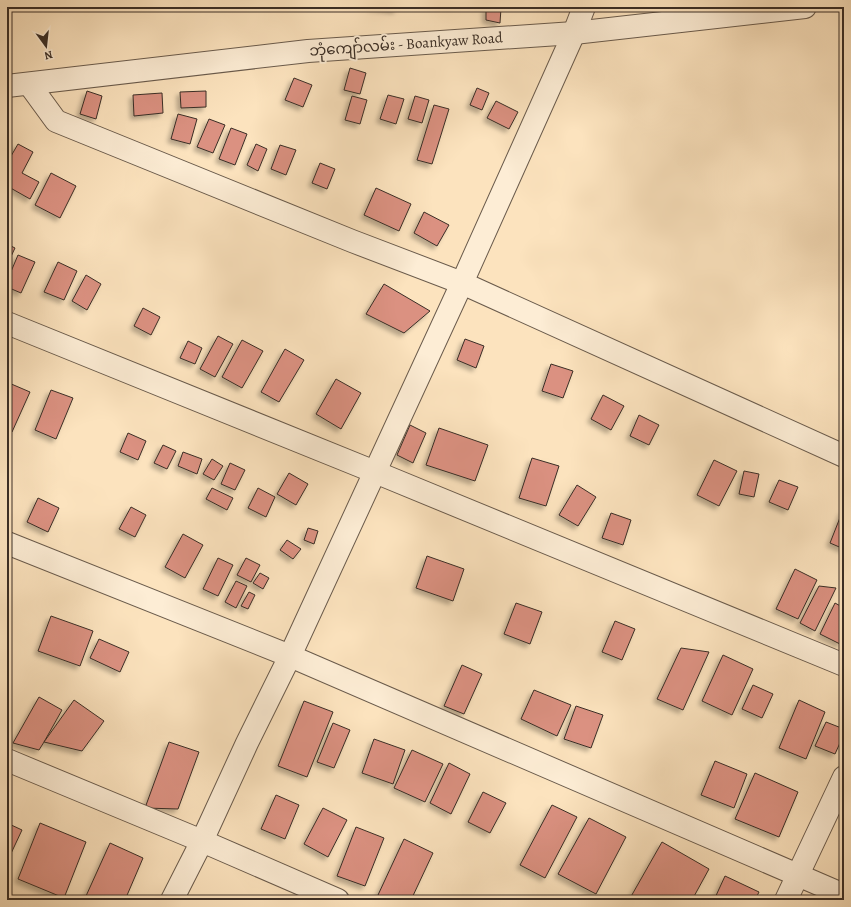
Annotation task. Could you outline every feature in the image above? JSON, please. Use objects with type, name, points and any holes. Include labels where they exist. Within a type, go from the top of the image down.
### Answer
[{"type":"street","points":[[172,900],[290,656],[375,472],[462,283],[574,33],[584,7]]},
{"type":"street","name":"ဘုံကျော်လမ်း - Boankyaw Road","points":[[7,86],[308,51],[574,33],[805,7]]},
{"type":"street","points":[[29,84],[56,120],[352,241],[462,283],[844,456]]},
{"type":"street","points":[[7,323],[375,472],[844,665]]},
{"type":"street","points":[[7,543],[290,656],[844,895]]},
{"type":"street","points":[[7,760],[202,840],[338,900]]},
{"type":"street","points":[[786,900],[844,777]]},
{"type":"building","points":[[372,7],[397,7],[397,10]]},
{"type":"building","points":[[486,8],[501,8],[500,23],[486,20]]},
{"type":"building","points":[[350,68],[366,73],[360,94],[344,90]]},
{"type":"building","points":[[294,78],[312,85],[303,107],[285,100]]},
{"type":"building","points":[[477,88],[489,93],[482,110],[470,105]]},
{"type":"building","points":[[87,91],[102,96],[96,119],[80,114]]},
{"type":"building","points":[[206,91],[206,107],[181,108],[180,92]]},
{"type":"building","points":[[162,93],[163,113],[134,116],[133,95]]},
{"type":"building","points":[[388,95],[404,99],[396,124],[380,119]]},
{"type":"building","points":[[352,96],[367,100],[360,124],[345,120]]},
{"type":"building","points":[[415,96],[429,100],[422,123],[408,119]]},
{"type":"building","points":[[496,101],[518,112],[509,129],[487,118]]},
{"type":"building","points":[[434,105],[449,109],[432,164],[417,160]]},
{"type":"building","points":[[178,114],[197,119],[190,144],[171,139]]},
{"type":"building","points":[[209,119],[225,125],[213,153],[197,147]]},
{"type":"building","points":[[231,128],[247,134],[235,165],[219,159]]},
{"type":"building","points":[[18,144],[33,152],[22,173],[39,182],[30,199],[7,186],[7,163]]},
{"type":"building","points":[[256,144],[267,149],[258,171],[247,165]]},
{"type":"building","points":[[280,145],[296,150],[286,175],[271,169]]},
{"type":"building","points":[[320,163],[335,169],[327,189],[312,183]]},
{"type":"building","points":[[51,173],[76,186],[60,218],[35,205]]},
{"type":"building","points":[[376,188],[411,204],[399,231],[364,215]]},
{"type":"building","points":[[424,212],[449,225],[437,246],[414,233]]},
{"type":"building","points":[[7,244],[15,248],[7,265]]},
{"type":"building","points":[[18,255],[35,262],[21,293],[7,287],[7,281]]},
{"type":"building","points":[[58,262],[77,271],[64,300],[44,292]]},
{"type":"building","points":[[86,275],[101,284],[87,310],[72,301]]},
{"type":"building","points":[[384,284],[430,311],[404,333],[366,314]]},
{"type":"building","points":[[143,308],[160,317],[151,335],[134,326]]},
{"type":"building","points":[[218,336],[233,344],[215,377],[200,369]]},
{"type":"building","points":[[465,339],[484,346],[476,368],[457,360]]},
{"type":"building","points":[[242,340],[263,351],[242,388],[222,377]]},
{"type":"building","points":[[188,341],[202,348],[195,364],[180,358]]},
{"type":"building","points":[[285,349],[304,360],[279,402],[261,392]]},
{"type":"building","points":[[551,364],[573,371],[563,398],[542,391]]},
{"type":"building","points":[[336,379],[361,393],[341,429],[316,414]]},
{"type":"building","points":[[9,383],[30,392],[12,432],[7,430],[7,386]]},
{"type":"building","points":[[51,390],[73,398],[56,439],[35,430]]},
{"type":"building","points":[[603,395],[624,406],[611,430],[591,419]]},
{"type":"building","points":[[639,415],[659,425],[649,445],[630,436]]},
{"type":"building","points":[[410,425],[426,433],[413,463],[397,455]]},
{"type":"building","points":[[439,428],[488,445],[475,481],[426,465]]},
{"type":"building","points":[[128,433],[146,441],[138,460],[120,452]]},
{"type":"building","points":[[163,445],[176,451],[167,469],[154,463]]},
{"type":"building","points":[[183,452],[202,459],[197,474],[178,466]]},
{"type":"building","points":[[532,458],[559,466],[546,506],[519,498]]},
{"type":"building","points":[[212,459],[223,466],[214,480],[203,474]]},
{"type":"building","points":[[714,460],[737,471],[719,506],[697,495]]},
{"type":"building","points":[[230,463],[245,470],[235,490],[221,484]]},
{"type":"building","points":[[744,471],[759,474],[754,497],[739,494]]},
{"type":"building","points":[[289,473],[308,484],[296,505],[277,494]]},
{"type":"building","points":[[779,480],[798,487],[788,510],[769,502]]},
{"type":"building","points":[[577,485],[596,497],[578,526],[559,515]]},
{"type":"building","points":[[212,488],[233,498],[227,510],[206,499]]},
{"type":"building","points":[[258,488],[275,497],[266,517],[248,508]]},
{"type":"building","points":[[38,498],[59,508],[48,532],[27,522]]},
{"type":"building","points":[[131,507],[146,515],[135,537],[119,529]]},
{"type":"building","points":[[843,510],[844,511],[844,549],[830,543]]},
{"type":"building","points":[[611,513],[631,520],[623,545],[602,538]]},
{"type":"building","points":[[308,528],[318,531],[314,544],[304,540]]},
{"type":"building","points":[[183,534],[203,545],[185,578],[165,567]]},
{"type":"building","points":[[287,540],[301,549],[293,559],[280,550]]},
{"type":"building","points":[[427,556],[464,569],[453,601],[416,588]]},
{"type":"building","points":[[218,558],[233,565],[218,596],[203,589]]},
{"type":"building","points":[[246,558],[260,565],[251,582],[237,575]]},
{"type":"building","points":[[795,569],[817,580],[798,619],[776,609]]},
{"type":"building","points":[[260,573],[269,578],[263,589],[253,583]]},
{"type":"building","points":[[236,581],[247,586],[236,608],[225,602]]},
{"type":"building","points":[[819,586],[836,588],[815,631],[800,623]]},
{"type":"building","points":[[249,592],[255,595],[248,609],[241,606]]},
{"type":"building","points":[[516,603],[542,612],[530,644],[504,634]]},
{"type":"building","points":[[835,603],[844,608],[844,637],[840,644],[820,634]]},
{"type":"building","points":[[51,616],[93,631],[80,666],[38,651]]},
{"type":"building","points":[[615,621],[635,629],[622,660],[602,652]]},
{"type":"building","points":[[99,639],[129,652],[120,672],[90,658]]},
{"type":"building","points":[[681,648],[709,652],[683,710],[657,699]]},
{"type":"building","points":[[723,655],[753,669],[732,715],[702,701]]},
{"type":"building","points":[[462,665],[482,674],[464,714],[444,706]]},
{"type":"building","points":[[753,685],[773,694],[762,718],[742,709]]},
{"type":"building","points":[[534,690],[571,705],[557,736],[521,719]]},
{"type":"building","points":[[39,697],[62,710],[39,750],[13,743]]},
{"type":"building","points":[[74,700],[104,721],[82,751],[44,742]]},
{"type":"building","points":[[799,700],[825,712],[806,759],[779,748]]},
{"type":"building","points":[[304,701],[333,712],[307,777],[278,766]]},
{"type":"building","points":[[576,706],[603,715],[591,748],[564,739]]},
{"type":"building","points":[[826,722],[844,729],[844,734],[835,754],[815,746]]},
{"type":"building","points":[[333,723],[350,730],[334,768],[317,762]]},
{"type":"building","points":[[374,739],[405,750],[393,784],[362,773]]},
{"type":"building","points":[[169,742],[199,752],[178,809],[145,808]]},
{"type":"building","points":[[412,750],[443,764],[425,802],[394,788]]},
{"type":"building","points":[[715,761],[747,774],[734,808],[701,795]]},
{"type":"building","points":[[449,763],[470,774],[451,814],[430,803]]},
{"type":"building","points":[[755,773],[798,792],[779,837],[735,819]]},
{"type":"building","points":[[483,792],[506,803],[490,833],[468,822]]},
{"type":"building","points":[[276,795],[299,805],[285,839],[261,829]]},
{"type":"building","points":[[552,805],[577,817],[545,878],[520,865]]},
{"type":"building","points":[[323,808],[347,820],[328,857],[304,844]]},
{"type":"building","points":[[589,818],[626,837],[596,894],[558,874]]},
{"type":"building","points":[[7,823],[22,830],[7,862]]},
{"type":"building","points":[[40,823],[86,842],[64,898],[18,879]]},
{"type":"building","points":[[356,827],[384,838],[365,886],[337,876]]},
{"type":"building","points":[[404,839],[433,853],[411,900],[389,900],[378,895]]},
{"type":"building","points":[[662,842],[709,869],[692,900],[629,900]]},
{"type":"building","points":[[110,843],[143,858],[125,900],[95,900],[86,896]]},
{"type":"building","points":[[725,876],[759,892],[755,900],[714,900]]}]
